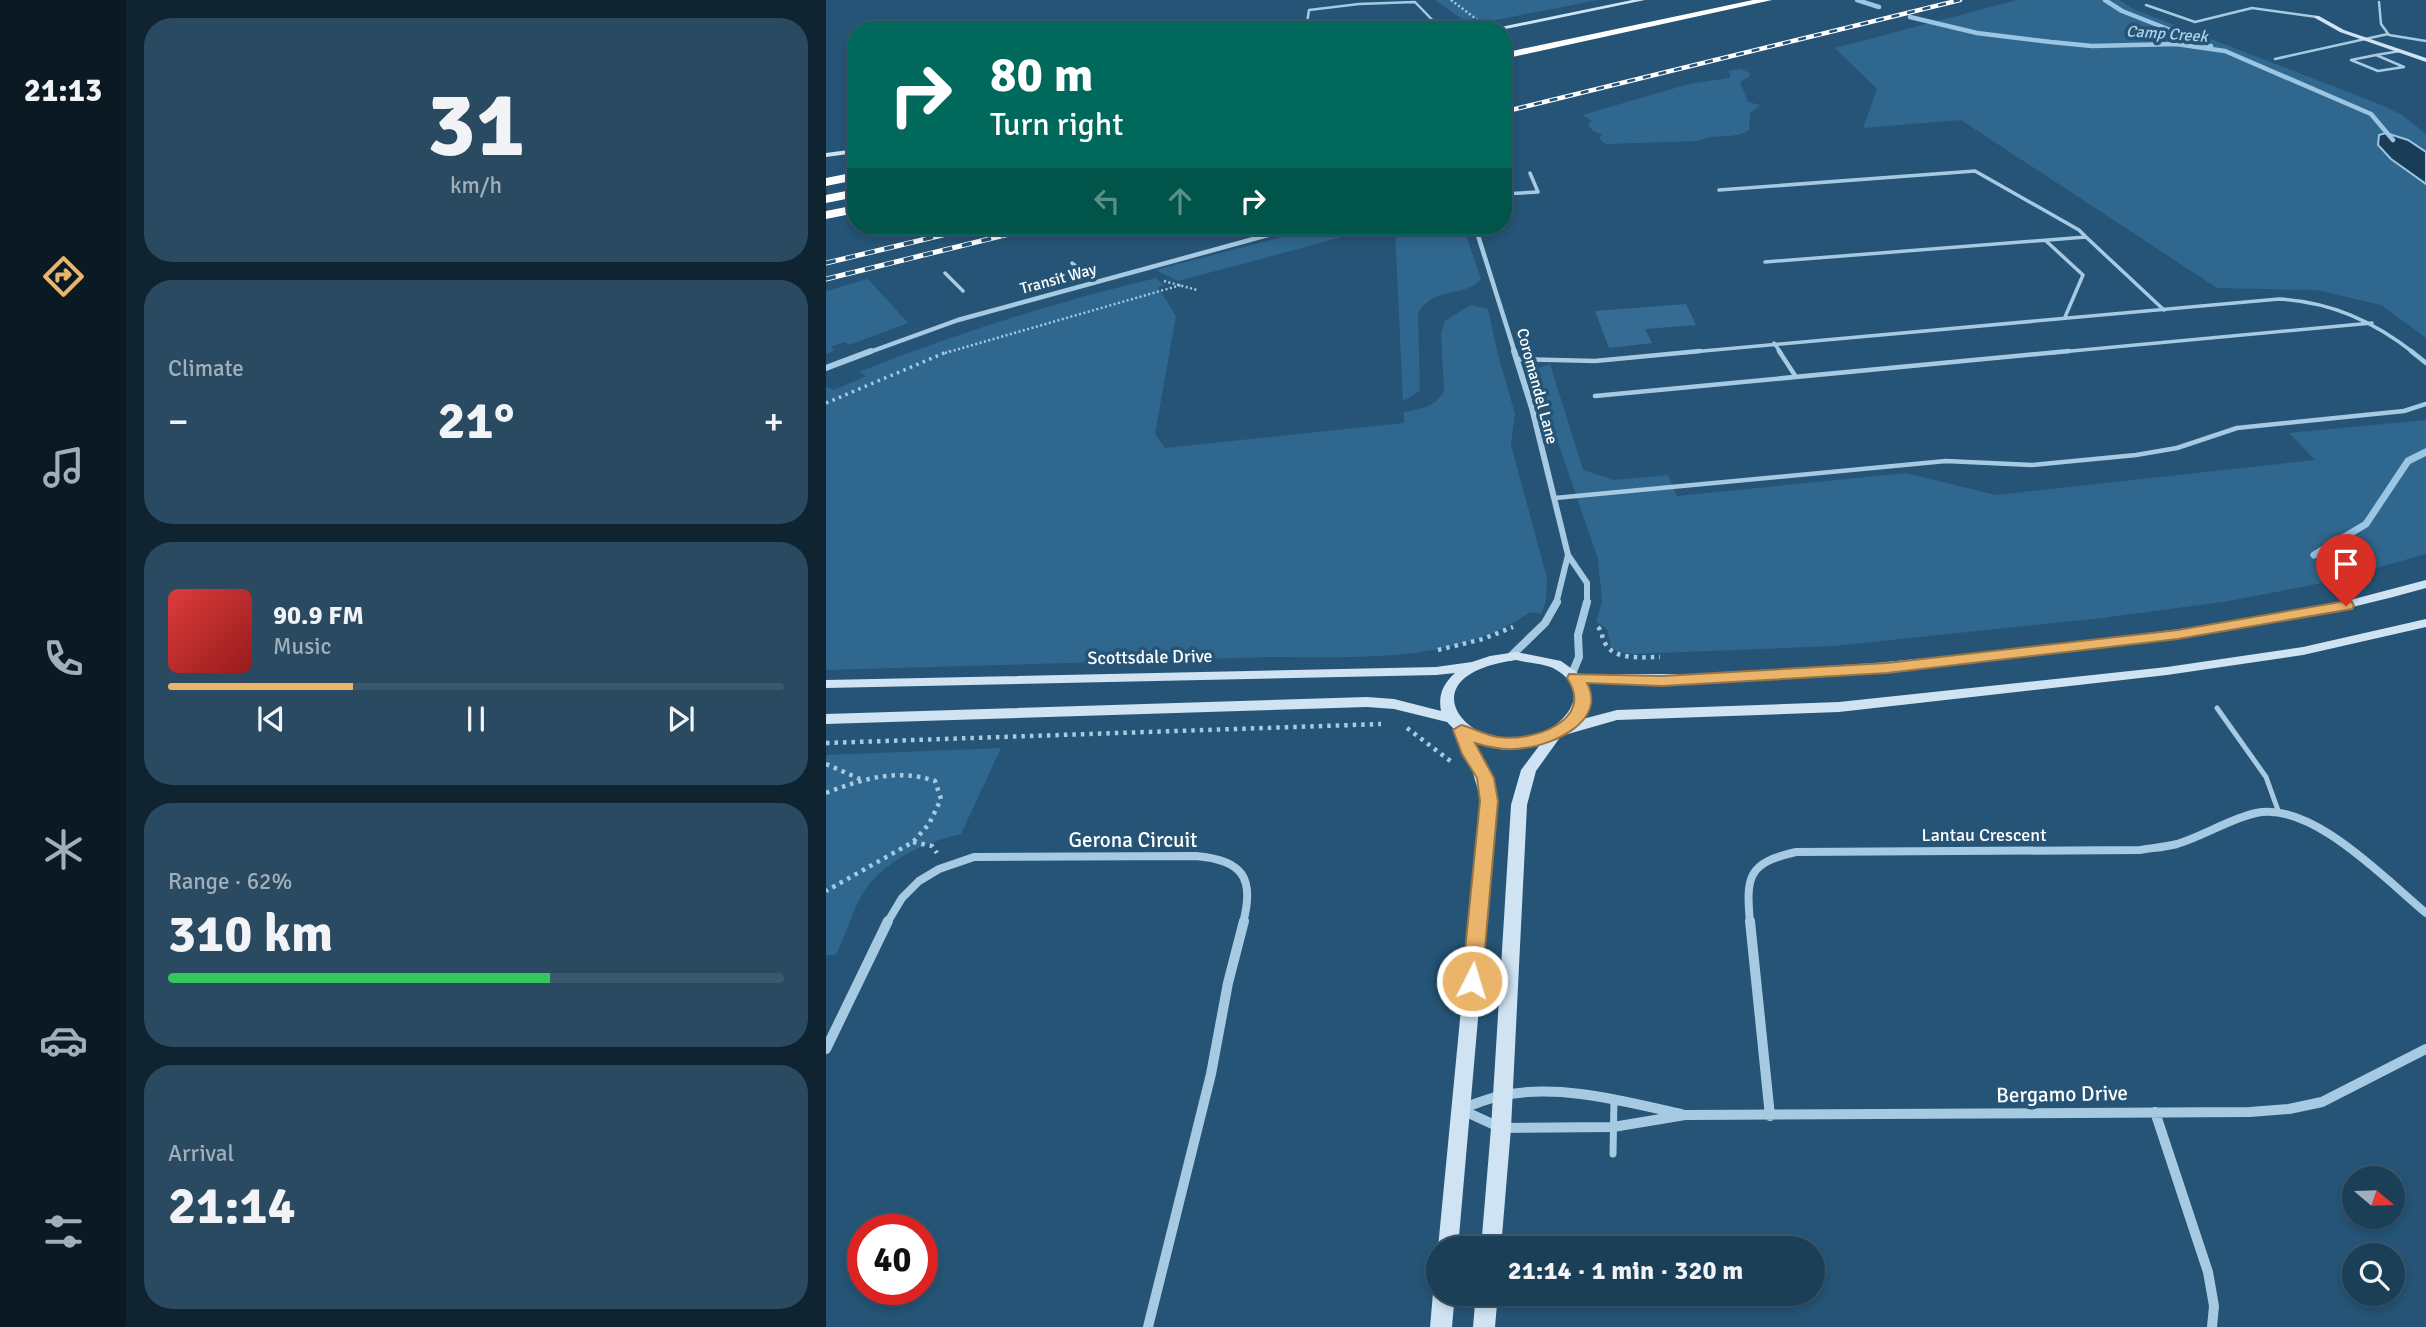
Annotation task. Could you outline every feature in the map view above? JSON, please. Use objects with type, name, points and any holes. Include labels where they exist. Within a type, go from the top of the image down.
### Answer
[{"type":"highway","points":[[1512,54],[1767,0]]},
{"type":"highway","points":[[1512,64],[1534,49]]},
{"type":"highway","points":[[826,172],[847,169]]},
{"type":"highway","points":[[826,182],[847,178]]},
{"type":"highway","points":[[826,199],[847,195]]},
{"type":"highway","points":[[826,215],[847,211]]},
{"type":"main road","points":[[1512,23],[1642,0]]},
{"type":"main road","points":[[2316,17],[2367,40],[2425,60]]},
{"type":"main road","points":[[826,155],[847,152]]},
{"type":"main road","points":[[1573,676],[1662,681],[1753,677],[1943,662],[2241,625],[2346,606],[2426,584]]},
{"type":"main road","points":[[826,719],[1367,702],[1394,704],[1455,724],[1479,739],[1500,743],[1524,743],[1617,715],[1839,707],[2167,671],[2303,651],[2426,623]]},
{"type":"main road","points":[[1449,1236],[1489,801],[1485,778],[1445,704],[1448,690],[1458,677],[1474,666],[1510,657],[1538,658],[1557,664],[1573,676],[1581,687],[1583,701],[1577,715],[1560,730],[1529,770],[1519,804],[1501,1128],[1492,1236]]},
{"type":"main road","name":"Scottsdale Drive","points":[[826,684],[1436,671],[1474,666]]},
{"type":"main road","points":[[1441,1327],[1443,1306]]},
{"type":"main road","points":[[1484,1327],[1486,1306]]},
{"type":"street","name":"Transit Way","points":[[826,368],[958,320],[1267,235]]},
{"type":"street","name":"Coromandel Lane","points":[[1478,235],[1517,359],[1568,555],[1587,583],[1588,600],[1578,635],[1579,657],[1573,676]]},
{"type":"street","name":"Coromandel Lane","points":[[1510,657],[1546,625],[1554,613],[1562,589],[1568,555]]},
{"type":"street","name":"Lantau Crescent","points":[[1770,1116],[1747,888],[1751,874],[1761,864],[1776,856],[1796,852],[2150,849],[2177,845],[2242,817],[2260,812],[2279,813],[2314,822],[2332,834],[2426,913]]},
{"type":"street","name":"Gerona Circuit","points":[[826,1049],[894,908],[906,891],[923,876],[946,864],[974,858],[1196,856],[1218,858],[1234,866],[1247,879],[1249,900],[1228,983],[1211,1074],[1148,1327]]},
{"type":"street","name":"Bergamo Drive","points":[[1460,1109],[1501,1128],[1613,1127],[1685,1115],[2250,1112],[2311,1104],[2347,1090],[2426,1049]]},
{"type":"street","name":"Bergamo Drive","points":[[1460,1109],[1503,1095],[1573,1095],[1614,1099],[1685,1115]]},
{"type":"street","points":[[2155,1112],[2207,1272],[2214,1306],[2213,1327]]},
{"type":"lane","points":[[1307,21],[1309,10],[1359,4],[1415,2],[1433,21]]},
{"type":"lane","points":[[2379,2],[2379,24],[2388,34]]},
{"type":"lane","points":[[2147,5],[2194,22],[2252,8],[2316,17]]},
{"type":"lane","points":[[2275,59],[2388,34],[2426,41]]},
{"type":"lane","points":[[2376,55],[2404,67],[2380,71],[2351,60],[2376,55],[2400,51]]},
{"type":"lane","points":[[1719,190],[1975,171],[2079,230],[2164,310]]},
{"type":"lane","points":[[1512,193],[1538,192],[1530,173]]},
{"type":"lane","points":[[1765,262],[2086,237]]},
{"type":"lane","points":[[2045,240],[2083,275],[2065,317]]},
{"type":"lane","points":[[1072,263],[1095,281]]},
{"type":"lane","points":[[945,273],[963,291]]},
{"type":"lane","points":[[1517,359],[1595,361],[2065,317],[2293,299],[2338,307],[2372,323],[2426,363]]},
{"type":"lane","points":[[1594,396],[2372,323]]},
{"type":"lane","points":[[1774,343],[1796,377]]},
{"type":"lane","points":[[1555,498],[1946,461],[2032,465],[2161,452],[2237,429],[2404,411],[2426,404]]},
{"type":"lane","points":[[2217,708],[2266,777],[2279,813]]},
{"type":"lane","points":[[1613,1154],[1614,1099]]},
{"type":"path","points":[[1451,0],[1478,21]]},
{"type":"path","points":[[1169,284],[1197,290]]},
{"type":"path","points":[[826,403],[955,349],[1181,285]]},
{"type":"path","points":[[1434,651],[1483,639],[1519,624]]},
{"type":"path","points":[[1591,625],[1599,627],[1605,644],[1617,653],[1625,656],[1660,657]]},
{"type":"path","points":[[826,743],[1393,725]]},
{"type":"path","points":[[1404,727],[1412,730],[1457,767]]},
{"type":"path","points":[[826,764],[839,767],[861,779]]},
{"type":"path","points":[[826,793],[861,779],[900,773],[922,775],[935,781],[941,799],[929,824],[913,842],[826,891]]},
{"type":"shaded area","points":[[1435,0],[1598,0],[1490,21],[1464,21]]},
{"type":"shaded area","points":[[2017,0],[2119,0],[2133,9],[2379,104],[2402,115],[2426,134],[2426,338],[2381,305],[2317,290],[2217,288],[1961,120],[1863,128],[1877,89],[1835,48]]},
{"type":"shaded area","points":[[1740,69],[1750,73],[1750,76],[1740,82],[1748,102],[1760,105],[1750,113],[1749,130],[1737,135],[1698,141],[1606,144],[1599,139],[1602,134],[1588,126],[1591,120],[1582,115],[1689,84],[1729,78],[1731,75],[1727,71]]},
{"type":"shaded area","points":[[2386,133],[2408,140],[2426,152],[2426,184],[2391,159],[2378,145],[2379,135]]},
{"type":"shaded area","points":[[1289,235],[1350,235],[1178,281],[1156,270]]},
{"type":"shaded area","points":[[1395,235],[1466,235],[1481,279],[1467,288],[1433,299],[1418,313],[1420,391],[1403,401]]},
{"type":"shaded area","points":[[1156,278],[1164,285],[1158,287],[1176,316],[1155,434],[1165,448],[1404,423],[1404,412],[1432,404],[1444,391],[1441,333],[1445,321],[1470,305],[1488,309],[1515,414],[1511,445],[1547,578],[1546,602],[1541,614],[1530,612],[1502,629],[1471,641],[1406,654],[826,670],[826,387],[834,390],[866,376],[859,372],[969,332],[1080,297]]},
{"type":"shaded area","points":[[868,279],[908,323],[849,345],[844,342],[831,347],[835,350],[826,354],[826,291]]},
{"type":"shaded area","points":[[1550,364],[1583,470],[1614,480],[1668,475],[1677,496],[1906,473],[1996,495],[2315,460],[2289,433],[2426,420],[2426,554],[2323,583],[2223,602],[2102,618],[1834,646],[1633,654],[1619,652],[1611,647],[1607,629],[1596,622],[1602,602],[1598,559],[1533,370]]},
{"type":"shaded area","points":[[1001,748],[961,834],[910,852],[887,867],[868,886],[859,901],[836,955],[826,955],[826,755]]},
{"type":"building","points":[[1686,304],[1696,325],[1645,329],[1652,343],[1609,348],[1595,311]]},
{"type":"waterway","name":"Camp Creek","points":[[1857,0],[1879,7]]},
{"type":"waterway","points":[[2105,0],[2122,11],[2211,46]]},
{"type":"waterway","name":"Camp Creek","points":[[1910,17],[1977,33],[2051,42],[2092,46],[2176,44],[2225,51],[2371,114],[2393,140]]},
{"type":"waterway","points":[[2314,555],[2366,524],[2408,461],[2426,452]]},
{"type":"railway","points":[[1512,110],[1960,0]]},
{"type":"railway","points":[[826,263],[943,235]]},
{"type":"railway","points":[[826,279],[1005,235]]},
{"type":"route","points":[[1472,981],[1489,801],[1485,778],[1470,754],[1461,730],[1479,739],[1500,743],[1524,743],[1546,738],[1565,728],[1577,715],[1583,701],[1581,687],[1575,678],[1662,681],[1887,668],[2178,635],[2346,606]]}]
